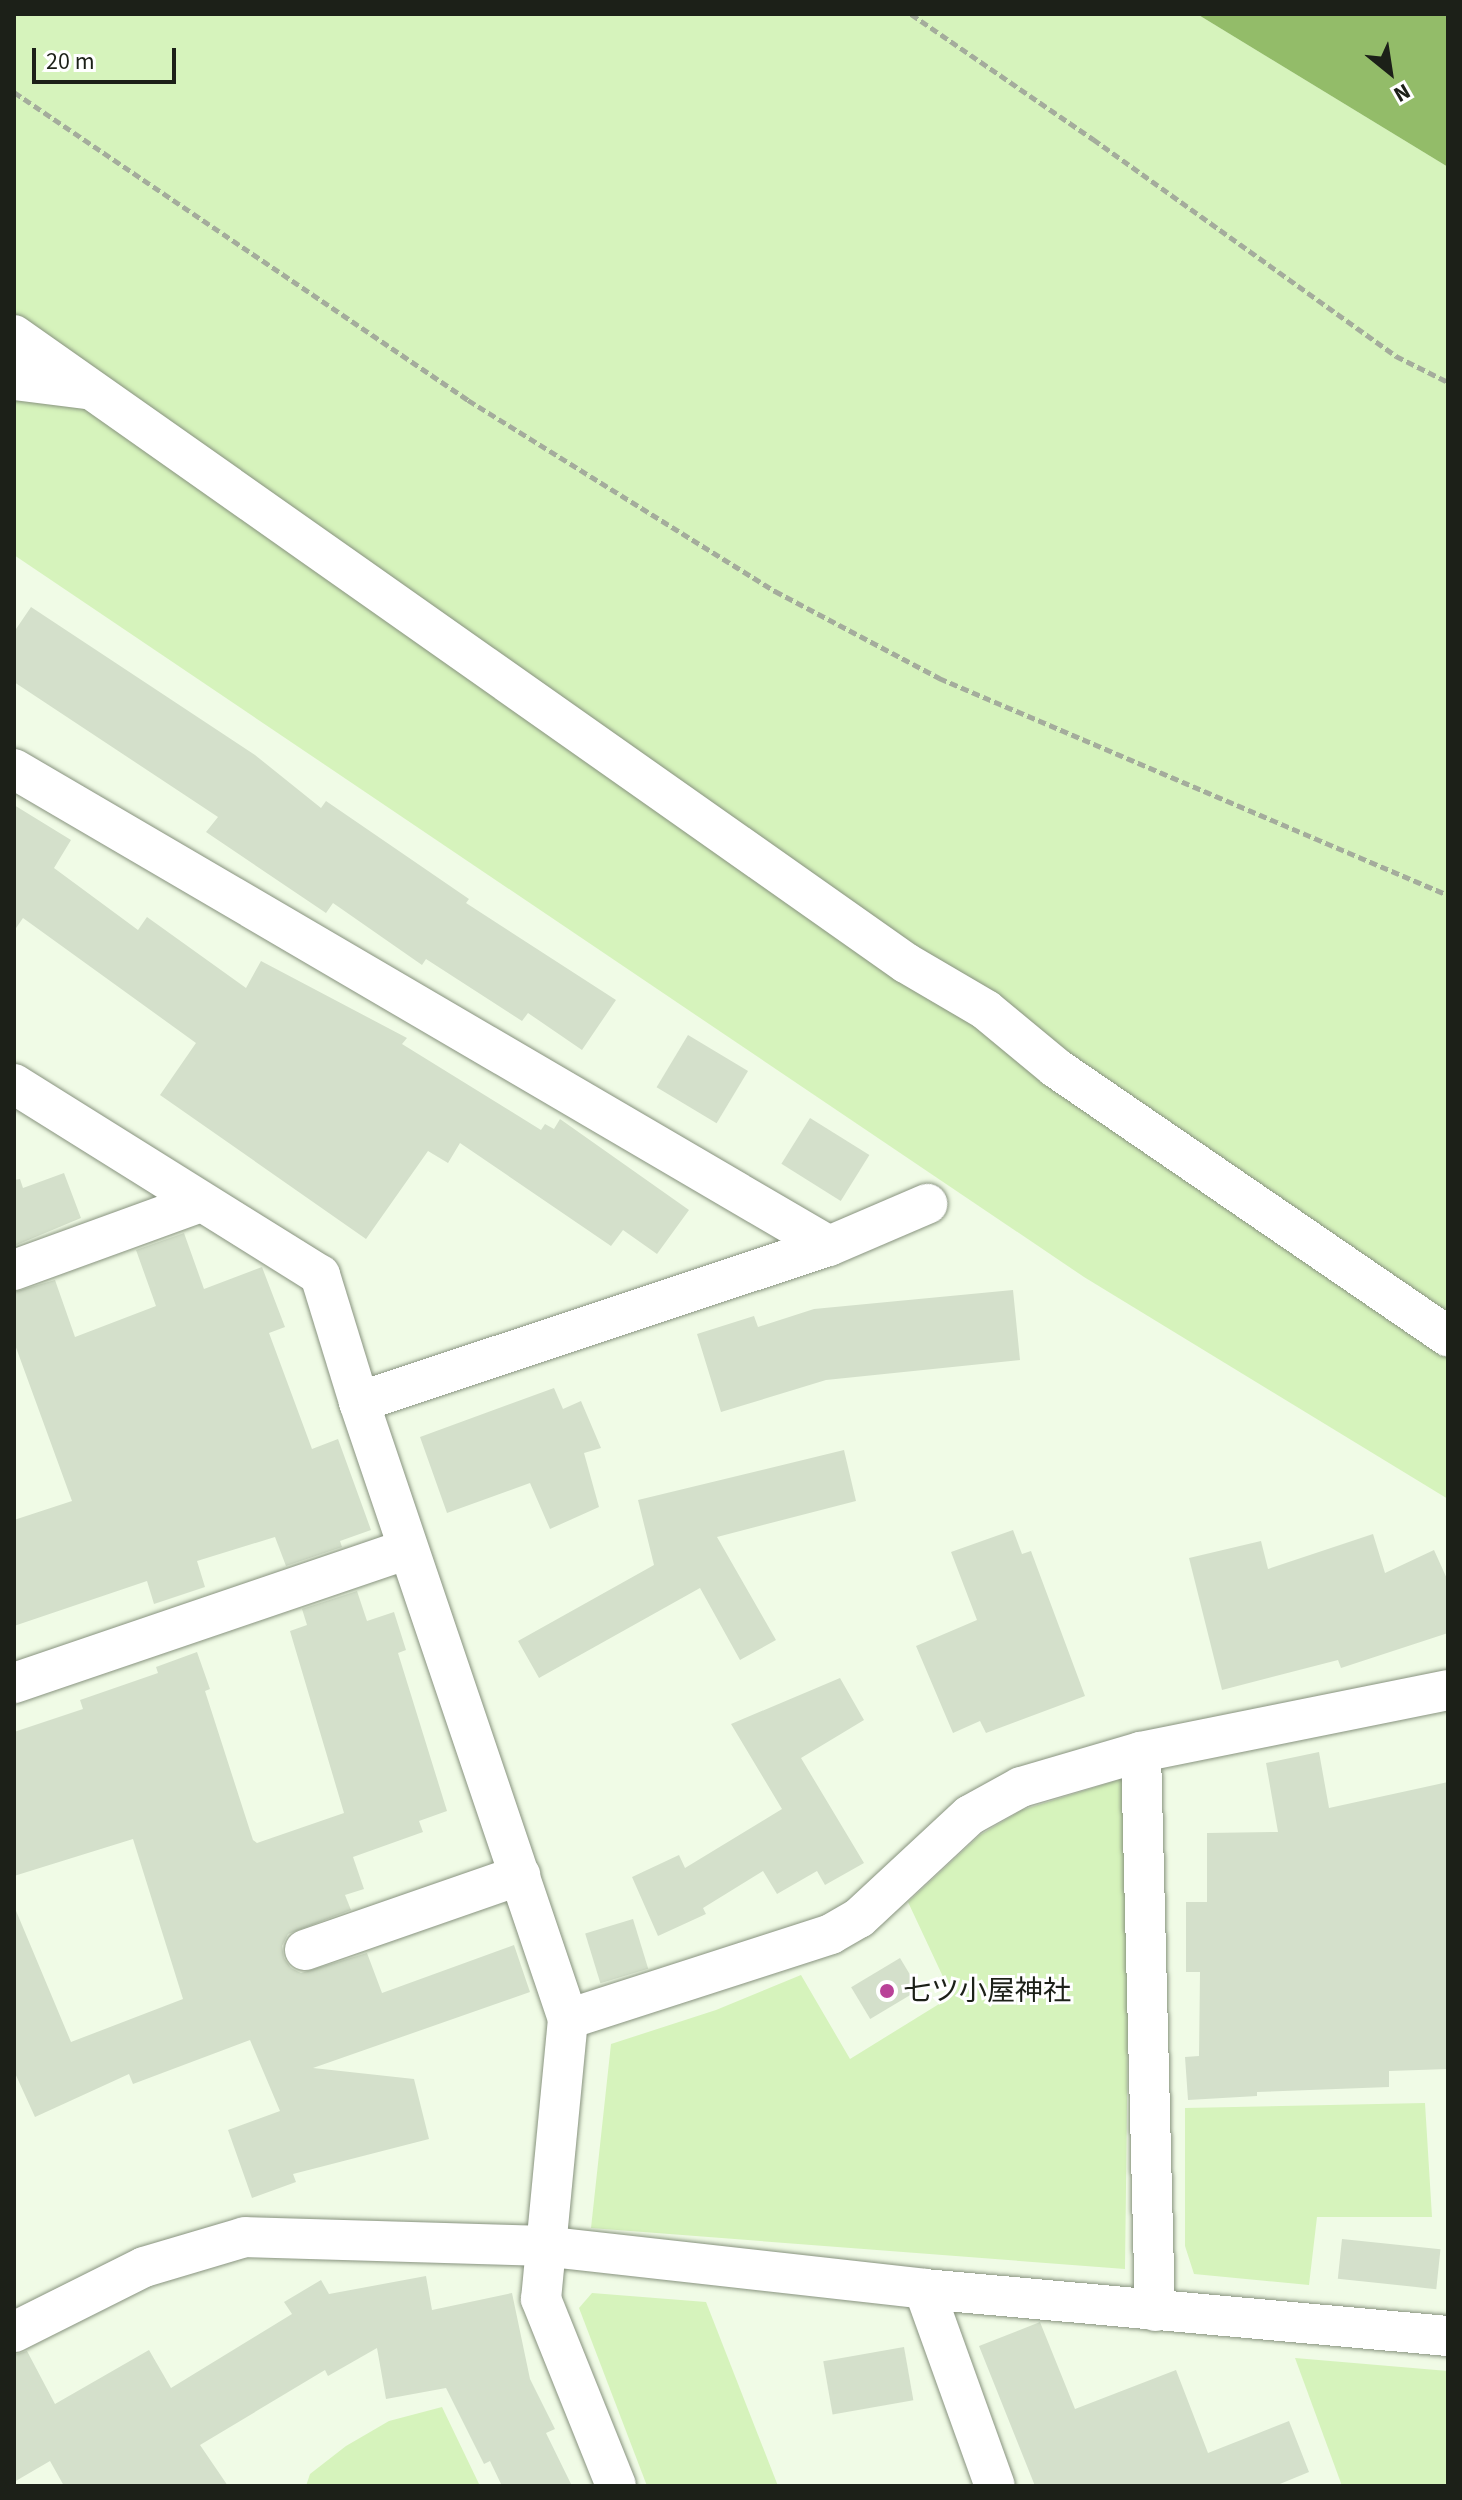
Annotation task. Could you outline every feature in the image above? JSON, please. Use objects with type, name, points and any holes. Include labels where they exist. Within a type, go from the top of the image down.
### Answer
[{"type":"street","points":[[14,335],[906,963],[986,1010],[1056,1068],[1448,1336]]},
{"type":"street","points":[[14,380],[92,390]]},
{"type":"street","points":[[14,769],[829,1246]]},
{"type":"street","points":[[14,1084],[320,1275],[359,1402],[568,2019],[543,2246],[541,2299],[616,2486]]},
{"type":"street","points":[[14,1270],[201,1202]]},
{"type":"street","points":[[359,1402],[829,1246],[927,1204]]},
{"type":"street","points":[[14,1683],[408,1549]]},
{"type":"street","points":[[568,2019],[831,1934],[859,1918],[970,1815],[989,1801],[1021,1787],[1141,1752],[1448,1690]]},
{"type":"street","points":[[1141,1752],[1155,2311]]},
{"type":"street","points":[[305,1950],[520,1875]]},
{"type":"street","points":[[14,2332],[144,2267],[245,2237],[543,2246],[924,2289],[1448,2336]]},
{"type":"street","points":[[924,2289],[995,2486]]},
{"type":"path","points":[[911,14],[1093,139],[1396,356],[1448,382]]},
{"type":"path","points":[[14,92],[468,400],[775,591],[939,678],[1448,895]]},
{"type":"shaded area","points":[[14,14],[1197,14],[1448,167],[1448,1499],[1084,1277],[14,555]]},
{"type":"shaded area","points":[[1197,14],[1448,14],[1448,167]]},
{"type":"shaded area","points":[[1131,1776],[1125,2269],[591,2228],[611,2044],[716,2010],[801,1975],[850,2059],[952,1996],[908,1902],[980,1835],[1022,1810]]},
{"type":"shaded area","points":[[1425,2103],[1432,2217],[1317,2217],[1309,2285],[1194,2274],[1185,2246],[1185,2108]]},
{"type":"shaded area","points":[[592,2293],[706,2302],[778,2486],[647,2486],[579,2308]]},
{"type":"shaded area","points":[[1295,2358],[1448,2371],[1448,2486],[1342,2486]]},
{"type":"shaded area","points":[[442,2407],[480,2486],[306,2486],[310,2474],[346,2446],[389,2421]]},
{"type":"building","points":[[31,607],[255,755],[321,808],[326,801],[469,899],[466,903],[616,1000],[582,1050],[528,1013],[522,1021],[426,959],[422,965],[333,903],[326,913],[206,832],[218,817],[14,682],[14,632]]},
{"type":"building","points":[[14,805],[71,840],[54,868],[138,930],[147,917],[246,988],[261,961],[407,1038],[402,1044],[541,1130],[545,1124],[554,1129],[560,1119],[689,1210],[657,1254],[623,1230],[611,1246],[460,1143],[448,1163],[428,1151],[366,1239],[160,1095],[196,1043],[23,918],[14,931]]},
{"type":"building","points":[[688,1035],[748,1071],[717,1123],[657,1087]]},
{"type":"building","points":[[810,1118],[869,1155],[841,1201],[781,1164]]},
{"type":"building","points":[[64,1173],[81,1218],[14,1246],[14,1180],[20,1179],[23,1188]]},
{"type":"building","points":[[184,1233],[204,1289],[262,1267],[285,1327],[269,1333],[312,1449],[338,1439],[371,1530],[340,1541],[342,1547],[286,1566],[275,1537],[197,1561],[205,1587],[154,1604],[147,1581],[14,1626],[14,1520],[72,1501],[14,1342],[14,1292],[55,1280],[75,1337],[156,1306],[136,1250]]},
{"type":"building","points":[[1013,1290],[1020,1360],[826,1380],[721,1412],[697,1334],[754,1316],[758,1327],[814,1309]]},
{"type":"building","points":[[554,1388],[563,1409],[581,1401],[601,1448],[584,1453],[599,1507],[550,1529],[530,1483],[447,1513],[420,1437]]},
{"type":"building","points":[[844,1450],[856,1501],[717,1537],[776,1640],[740,1660],[700,1588],[539,1678],[518,1641],[654,1565],[638,1500]]},
{"type":"building","points":[[1013,1530],[1022,1554],[1031,1551],[1085,1696],[986,1733],[980,1721],[953,1733],[916,1646],[977,1620],[951,1552]]},
{"type":"building","points":[[1373,1534],[1385,1573],[1434,1550],[1448,1581],[1448,1633],[1341,1668],[1338,1660],[1222,1690],[1189,1558],[1261,1541],[1268,1569]]},
{"type":"building","points":[[357,1591],[367,1621],[394,1612],[406,1650],[398,1653],[447,1811],[419,1821],[423,1832],[353,1857],[364,1889],[345,1895],[351,1910],[288,1934],[282,1946],[284,1958],[291,1968],[301,1973],[367,1953],[382,1993],[514,1945],[530,1992],[313,2068],[414,2079],[429,2139],[293,2174],[296,2182],[252,2198],[228,2130],[280,2111],[250,2040],[133,2084],[129,2074],[35,2117],[14,2071],[14,1906],[71,2042],[183,1999],[133,1839],[14,1876],[14,1732],[83,1709],[80,1700],[158,1673],[156,1667],[197,1652],[210,1689],[205,1691],[253,1840],[257,1843],[344,1813],[290,1631],[307,1625],[302,1609]]},
{"type":"building","points":[[840,1678],[864,1720],[801,1758],[864,1863],[825,1885],[817,1871],[777,1894],[763,1871],[703,1908],[706,1914],[658,1936],[632,1877],[679,1855],[685,1868],[782,1809],[731,1724]]},
{"type":"building","points":[[1319,1752],[1329,1808],[1448,1782],[1448,2069],[1389,2071],[1389,2087],[1257,2092],[1257,2096],[1188,2100],[1185,2057],[1199,2056],[1200,1972],[1186,1972],[1186,1902],[1207,1902],[1207,1833],[1278,1832],[1266,1763]]},
{"type":"building","points":[[633,1919],[648,1969],[600,1983],[585,1934]]},
{"type":"building","points":[[900,1958],[919,1990],[870,2019],[851,1987]]},
{"type":"building","points":[[1342,2239],[1440,2249],[1436,2289],[1338,2279]]},
{"type":"building","points":[[426,2276],[432,2310],[512,2293],[530,2379],[555,2429],[546,2433],[572,2486],[502,2486],[490,2461],[484,2464],[446,2388],[386,2399],[377,2348],[328,2376],[325,2370],[200,2445],[228,2486],[64,2486],[50,2461],[14,2482],[14,2355],[27,2351],[55,2404],[149,2350],[171,2388],[292,2314],[284,2302],[321,2280],[329,2294]]},
{"type":"building","points":[[1040,2322],[1075,2409],[1176,2370],[1208,2453],[1289,2421],[1309,2472],[1275,2486],[1035,2486],[979,2346]]},
{"type":"building","points":[[904,2347],[913,2400],[833,2414],[823,2361]]},
{"type":"place","name":"七ツ小屋神社","points":[[887,1991]]}]
